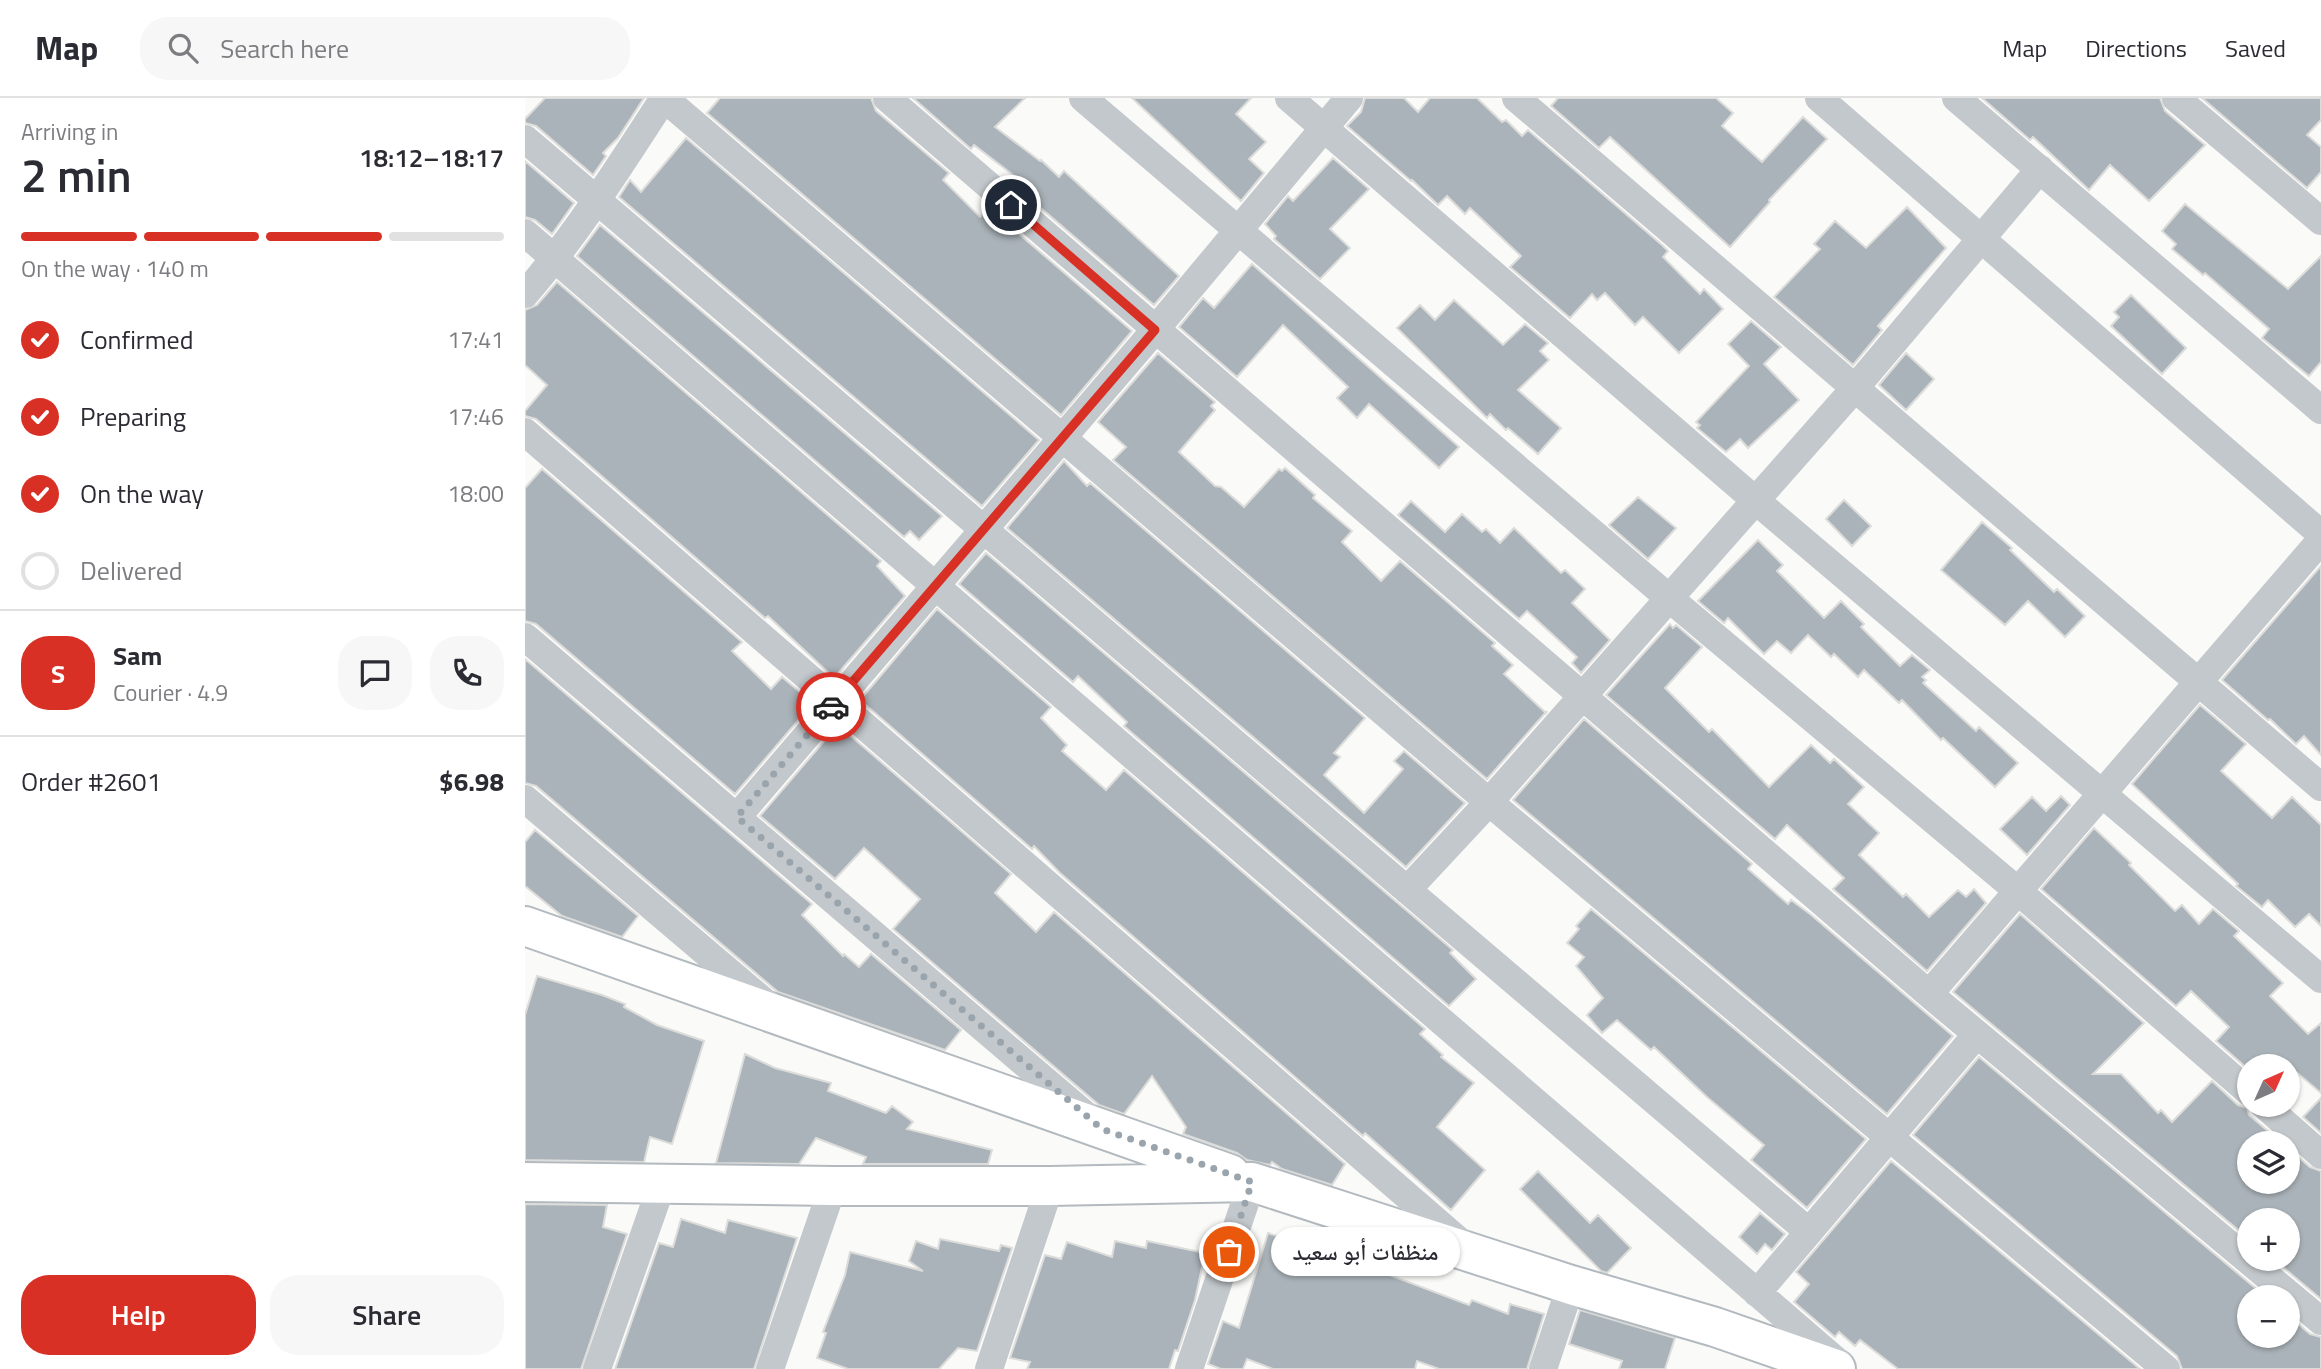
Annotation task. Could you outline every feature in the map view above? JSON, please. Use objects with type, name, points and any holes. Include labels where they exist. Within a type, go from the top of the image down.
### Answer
[{"type":"main road","points":[[525,926],[1252,1182],[1571,1285],[1715,1327],[1836,1369]]},
{"type":"main road","points":[[525,1182],[1051,1186],[1252,1182]]},
{"type":"street","points":[[525,294],[556,259],[597,202],[664,98],[1489,802],[2166,1369]]},
{"type":"street","points":[[887,98],[1929,994],[2321,1321]]},
{"type":"street","points":[[1083,98],[1669,598],[2018,891],[2237,1082]]},
{"type":"street","points":[[1289,98],[1755,500],[2321,979]]},
{"type":"street","points":[[737,817],[1155,330],[1349,98]]},
{"type":"street","points":[[1516,98],[2321,787]]},
{"type":"street","points":[[1957,98],[2321,410]]},
{"type":"street","points":[[2176,98],[2316,206]]},
{"type":"street","points":[[1821,99],[2321,534]]},
{"type":"street","points":[[525,139],[1809,1232]]},
{"type":"street","points":[[1407,890],[1489,802],[1855,388],[1982,241],[2040,169]]},
{"type":"street","points":[[525,233],[1845,1369]]},
{"type":"street","points":[[525,432],[1473,1254]]},
{"type":"street","points":[[1929,994],[2321,540]]},
{"type":"street","points":[[525,637],[1102,1129]]},
{"type":"street","points":[[525,799],[780,1016]]},
{"type":"street","points":[[1757,1293],[1977,1034]]},
{"type":"street","points":[[2278,1117],[2321,1155]]},
{"type":"street","points":[[1189,1369],[1252,1182]]},
{"type":"street","points":[[597,1369],[662,1184]]},
{"type":"street","points":[[770,1369],[833,1186]]},
{"type":"street","points":[[989,1369],[1051,1186]]},
{"type":"street","points":[[1543,1369],[1571,1285]]},
{"type":"building","points":[[545,98],[644,98],[618,138],[603,153],[606,156],[593,175],[536,126],[525,123],[525,119]]},
{"type":"building","points":[[720,98],[871,98],[876,111],[949,173],[943,180],[980,217],[990,209],[1132,331],[1061,415],[707,113]]},
{"type":"building","points":[[913,98],[1025,98],[995,127],[1041,160],[1059,177],[1064,171],[1179,276],[1154,305],[1015,186],[1021,181],[974,145],[971,149]]},
{"type":"building","points":[[1132,98],[1251,98],[1236,114],[1266,142],[1249,159],[1264,173],[1241,201]]},
{"type":"building","points":[[1365,98],[1404,98],[1418,112],[1430,98],[1477,98],[1502,122],[1506,120],[1522,136],[1528,130],[1662,245],[1668,251],[1663,257],[1700,294],[1704,289],[1723,309],[1679,353],[1643,317],[1635,325],[1605,293],[1597,300],[1592,294],[1570,318],[1510,267],[1521,256],[1470,208],[1465,214],[1447,196],[1438,205],[1347,126],[1361,112]]},
{"type":"building","points":[[1558,98],[1716,98],[1733,113],[1722,126],[1762,162],[1803,117],[1827,139],[1769,200],[1730,247],[1610,137],[1599,148],[1551,106]]},
{"type":"building","points":[[1982,98],[2160,98],[2165,111],[2205,145],[2149,201],[2110,165],[2089,190],[2033,137],[2030,140]]},
{"type":"building","points":[[2202,98],[2321,98],[2321,120],[2307,135],[2321,147],[2321,172],[2307,188]]},
{"type":"building","points":[[686,138],[1039,440],[982,506],[619,197],[630,180],[641,192]]},
{"type":"building","points":[[1333,158],[1369,189],[1330,229],[1350,248],[1320,279],[1274,239],[1276,236],[1265,224],[1288,196],[1293,201]]},
{"type":"building","points":[[525,161],[574,203],[552,234],[535,220],[525,217]]},
{"type":"building","points":[[2185,204],[2288,289],[2321,256],[2321,362],[2309,376],[2262,338],[2269,329],[2205,273],[2203,275],[2172,249],[2176,244],[2162,231]]},
{"type":"building","points":[[1907,207],[1946,248],[1878,326],[1882,330],[1853,365],[1774,297],[1820,249],[1814,244],[1835,221],[1866,248]]},
{"type":"building","points":[[600,225],[942,516],[919,540],[910,531],[904,537],[577,256]]},
{"type":"building","points":[[1252,264],[1459,447],[1439,468],[1369,404],[1357,418],[1337,398],[1348,387],[1283,325],[1237,377],[1179,327],[1203,298],[1214,308]]},
{"type":"building","points":[[557,282],[881,561],[877,566],[905,596],[834,678],[768,616],[765,618],[536,419],[525,416],[525,411],[547,385],[525,365],[525,310],[537,305]]},
{"type":"building","points":[[2131,295],[2186,348],[2162,374],[2111,326],[2119,317],[2114,312]]},
{"type":"building","points":[[1454,300],[1503,345],[1525,324],[1548,343],[1540,351],[1549,360],[1518,390],[1561,428],[1538,454],[1490,414],[1487,418],[1397,328],[1420,305],[1435,320]]},
{"type":"building","points":[[1751,321],[1781,347],[1764,364],[1799,400],[1748,448],[1740,439],[1726,452],[1697,428],[1700,425],[1696,422],[1749,366],[1728,344]]},
{"type":"building","points":[[1158,353],[1215,402],[1211,406],[1215,410],[1179,452],[1215,486],[1221,487],[1244,507],[1279,469],[1282,471],[1285,468],[1315,495],[1313,498],[1352,531],[1342,542],[1381,581],[1400,561],[1495,643],[1492,646],[1513,665],[1504,674],[1546,713],[1487,779],[1113,460],[1126,447],[1098,422]]},
{"type":"building","points":[[1906,353],[1934,379],[1906,410],[1879,385]]},
{"type":"building","points":[[1064,461],[1087,486],[1090,483],[1365,718],[1334,753],[1340,757],[1324,775],[1364,813],[1403,769],[1394,761],[1404,751],[1465,803],[1406,867],[1007,528]]},
{"type":"building","points":[[542,469],[742,642],[732,651],[771,689],[782,677],[813,703],[735,794],[536,624],[525,621],[525,488]]},
{"type":"building","points":[[1638,497],[1676,528],[1648,559],[1609,525]]},
{"type":"building","points":[[1844,500],[1871,526],[1852,546],[1826,519]]},
{"type":"building","points":[[1411,501],[1445,532],[1462,514],[1482,532],[1486,529],[1500,543],[1514,528],[1561,573],[1565,570],[1585,589],[1572,603],[1610,640],[1581,673],[1572,663],[1577,657],[1527,611],[1519,619],[1398,515]]},
{"type":"building","points":[[1982,522],[2012,548],[2010,550],[2054,592],[2057,589],[2085,616],[2065,637],[2028,601],[2005,625],[1941,570]]},
{"type":"building","points":[[1758,540],[1783,565],[1777,571],[1824,618],[1841,601],[1864,624],[1861,627],[1900,666],[1912,655],[1930,670],[1922,677],[1926,680],[1923,683],[1976,731],[1979,727],[2018,763],[1995,787],[1943,738],[1941,740],[1902,700],[1899,703],[1864,670],[1858,677],[1834,654],[1831,657],[1808,635],[1791,653],[1777,641],[1764,654],[1728,618],[1724,623],[1698,601]]},
{"type":"building","points":[[986,553],[1453,950],[1450,953],[1476,979],[1449,1006],[1124,726],[1127,722],[1078,676],[1073,682],[959,584]]},
{"type":"building","points":[[2321,566],[2321,755],[2304,736],[2296,744],[2222,680]]},
{"type":"building","points":[[937,609],[1051,707],[1041,718],[1067,745],[1062,751],[1106,790],[1124,770],[1425,1029],[1420,1034],[1443,1055],[1441,1057],[1474,1083],[1437,1127],[1485,1170],[1451,1210],[1365,1133],[1363,1136],[1060,873],[1034,846],[1032,849],[860,700]]},
{"type":"building","points":[[1670,624],[1673,628],[1676,625],[1702,647],[1665,688],[1709,732],[1712,729],[1769,787],[1811,745],[1830,763],[1834,759],[1864,787],[1848,804],[1879,833],[1859,855],[1903,897],[1906,894],[1929,917],[1958,890],[1966,897],[1974,889],[1986,903],[1927,971],[1833,889],[1844,878],[1787,825],[1775,839],[1606,695]]},
{"type":"building","points":[[525,659],[812,904],[802,915],[843,956],[844,954],[859,967],[871,954],[961,1030],[945,1050],[778,992],[536,786],[525,783]]},
{"type":"building","points":[[2200,705],[2246,744],[2221,771],[2272,818],[2292,797],[2321,825],[2321,926],[2309,914],[2295,927],[2268,900],[2262,907],[2236,886],[2238,884],[2132,784]]},
{"type":"building","points":[[1584,719],[1752,864],[1748,869],[1788,904],[1791,900],[1810,914],[1953,1036],[1887,1114],[1513,800]]},
{"type":"building","points":[[838,725],[1011,874],[995,893],[1036,932],[1054,912],[1345,1164],[1332,1185],[1282,1169],[1272,1162],[1270,1165],[1247,1160],[1237,1153],[1183,1134],[1186,1127],[1152,1076],[1124,1114],[1099,1105],[893,929],[920,899],[864,848],[835,879],[760,816]]},
{"type":"building","points":[[2061,796],[2070,805],[2027,855],[2000,829],[2032,797],[2046,811]]},
{"type":"building","points":[[2094,828],[2175,911],[2182,905],[2199,924],[2213,909],[2239,931],[2234,936],[2283,983],[2270,996],[2308,1034],[2321,1023],[2321,1093],[2300,1075],[2300,1054],[2237,1054],[2237,1059],[2216,1041],[2229,1027],[2191,991],[2176,1006],[2041,889]]},
{"type":"building","points":[[535,830],[638,916],[622,937],[562,916],[525,886],[525,842]]},
{"type":"building","points":[[1591,909],[1866,1139],[1807,1208],[1751,1160],[1764,1145],[1654,1047],[1651,1050],[1617,1020],[1602,1033],[1587,1015],[1603,998],[1576,966],[1584,957],[1567,943],[1579,929],[1576,926]]},
{"type":"building","points":[[2020,914],[2144,1023],[2093,1074],[2121,1074],[2158,1113],[2161,1110],[2172,1122],[2212,1081],[2237,1104],[2237,1117],[2251,1117],[2268,1131],[2237,1131],[2237,1194],[2300,1194],[2300,1158],[2310,1167],[2321,1171],[2321,1299],[2288,1271],[2300,1271],[2300,1208],[2237,1208],[2237,1229],[1953,992]]},
{"type":"building","points":[[537,976],[602,995],[625,1004],[624,1007],[657,1025],[704,1041],[672,1144],[650,1137],[644,1162],[525,1160],[525,1015]]},
{"type":"building","points":[[745,1054],[775,1068],[831,1083],[828,1091],[886,1113],[892,1106],[913,1122],[907,1129],[992,1150],[988,1164],[863,1164],[866,1157],[816,1138],[799,1164],[716,1163]]},
{"type":"building","points":[[1979,1057],[2252,1285],[2237,1285],[2237,1348],[2300,1348],[2300,1325],[2310,1334],[2321,1337],[2321,1369],[2182,1369],[2177,1356],[1913,1135]]},
{"type":"building","points":[[2321,1098],[2321,1133],[2303,1117]]},
{"type":"building","points":[[1891,1161],[2140,1369],[1898,1369],[1860,1340],[1855,1346],[1839,1332],[1835,1337],[1794,1302],[1809,1284],[1796,1272]]},
{"type":"building","points":[[1538,1171],[1590,1223],[1598,1215],[1631,1248],[1607,1273],[1601,1271],[1520,1189]]},
{"type":"building","points":[[525,1204],[607,1205],[603,1227],[627,1234],[581,1369],[525,1369]]},
{"type":"building","points":[[1760,1213],[1785,1234],[1772,1250],[1765,1244],[1757,1254],[1739,1237]]},
{"type":"building","points":[[681,1219],[725,1233],[728,1220],[797,1238],[754,1369],[615,1369],[659,1243],[673,1247]]},
{"type":"building","points":[[1268,1233],[1326,1251],[1469,1305],[1472,1300],[1508,1314],[1510,1304],[1544,1314],[1527,1369],[1439,1369],[1417,1361],[1415,1369],[1273,1369],[1247,1359],[1243,1369],[1221,1369],[1208,1364],[1223,1321],[1239,1328]]},
{"type":"building","points":[[940,1239],[999,1251],[1001,1245],[1012,1248],[977,1351],[958,1348],[939,1369],[848,1369],[817,1358],[850,1252],[923,1271],[909,1261],[916,1241],[938,1249]]},
{"type":"building","points":[[1115,1241],[1146,1248],[1147,1241],[1205,1253],[1195,1300],[1169,1369],[1027,1369],[1030,1362],[1010,1358],[1045,1255],[1061,1259],[1067,1242],[1112,1257]]},
{"type":"building","points":[[1580,1310],[1675,1338],[1665,1369],[1619,1369],[1622,1361],[1569,1344]]},
{"type":"way so far","points":[[831,707],[737,817],[1102,1129],[1252,1182],[1229,1252]]},
{"type":"place","name":"منظفات أبو سعيد","points":[[1229,1252]]},
{"type":"route","points":[[831,707],[1155,330],[1011,205]]}]
